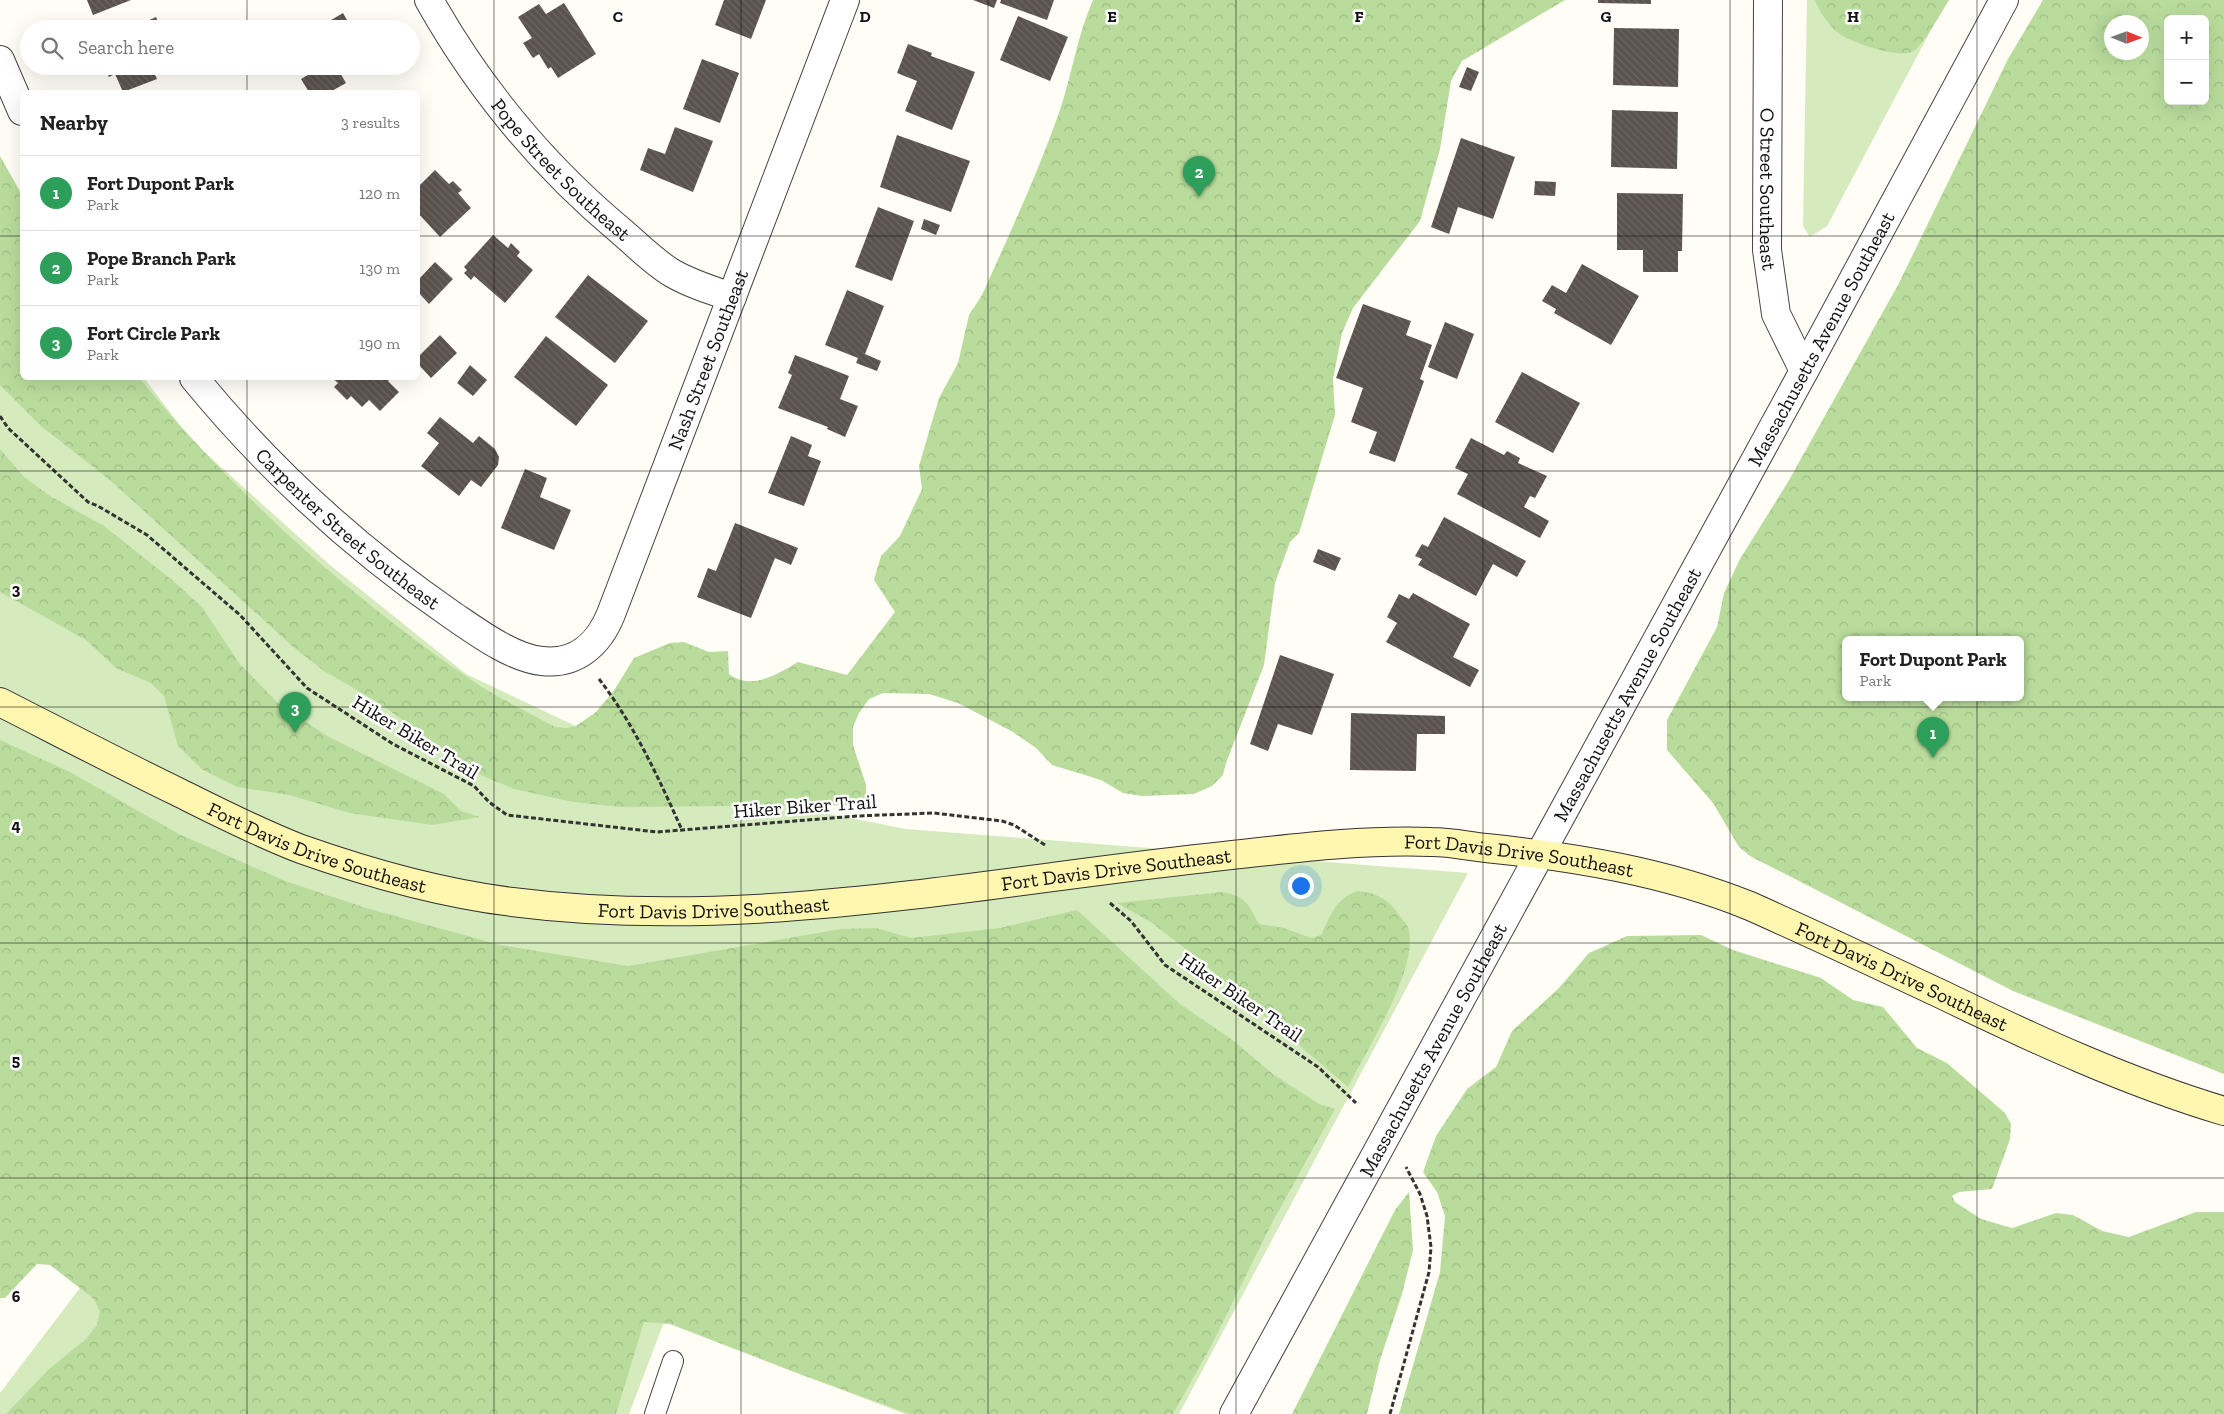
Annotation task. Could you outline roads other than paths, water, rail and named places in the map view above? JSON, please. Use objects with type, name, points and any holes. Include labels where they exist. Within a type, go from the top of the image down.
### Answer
[{"type":"main road","name":"Fort Davis Drive Southeast","points":[[0,702],[217,812],[300,848],[396,878],[454,892],[511,902],[588,909],[713,911],[867,901],[1150,864],[1339,844],[1394,841],[1436,842],[1540,853],[1665,878],[1714,891],[2009,1027],[2160,1090],[2224,1110]]},
{"type":"street","name":"Pope Street Southeast","points":[[429,0],[473,70],[506,115],[560,176],[604,218],[671,272],[693,284],[732,297]]},
{"type":"street","name":"Nash Street Southeast","points":[[521,656],[542,661],[570,660],[600,638],[606,626],[845,0]]},
{"type":"street","name":"O Street Southeast","points":[[1768,0],[1766,250],[1776,314],[1804,371]]},
{"type":"street","name":"Massachusetts Avenue Southeast","points":[[1234,1414],[1804,371],[2004,0]]},
{"type":"street","points":[[0,60],[20,106]]},
{"type":"street","name":"Carpenter Street Southeast","points":[[196,380],[229,420],[341,528],[416,590],[474,630],[521,656]]},
{"type":"lane","points":[[655,1414],[673,1362]]},
{"type":"place","name":"Pope Branch Park","points":[[1199,197]]},
{"type":"place","name":"Fort Circle Park","points":[[295,733]]},
{"type":"place","name":"Fort Dupont Park","points":[[1933,758]]}]
